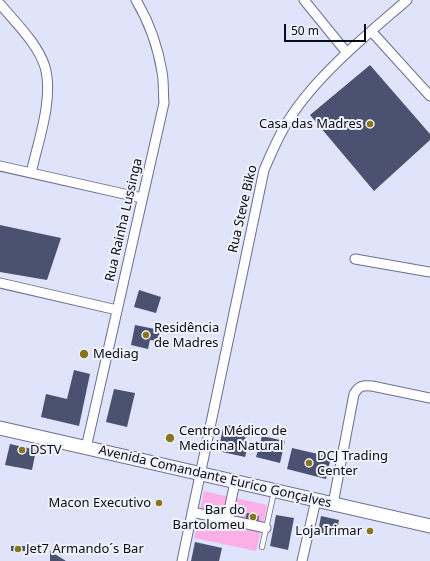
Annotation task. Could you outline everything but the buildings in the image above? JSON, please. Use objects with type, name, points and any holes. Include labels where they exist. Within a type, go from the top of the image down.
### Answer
[{"type":"main road","name":"Avenida Comandante Eurico Gonçalves","points":[[0,428],[430,526]]},
{"type":"street","name":"Rua Rainha Lussinga","points":[[86,448],[164,103],[163,74],[155,42],[145,15],[136,0]]},
{"type":"street","points":[[304,0],[347,53]]},
{"type":"street","name":"Rua Steve Biko","points":[[182,561],[264,170],[290,118],[304,98],[347,53],[407,0]]},
{"type":"street","points":[[0,4],[34,45],[45,67],[48,97],[31,173]]},
{"type":"street","points":[[372,32],[430,96]]},
{"type":"street","points":[[0,166],[142,198]]},
{"type":"street","points":[[355,258],[430,272]]},
{"type":"street","points":[[0,284],[117,310]]},
{"type":"street","points":[[333,504],[354,394],[358,388],[363,385],[372,386],[430,398]]},
{"type":"street","points":[[227,520],[235,482]]},
{"type":"street","points":[[302,561],[316,500]]},
{"type":"street","points":[[192,512],[266,528]]},
{"type":"lane","points":[[262,547],[274,491]]},
{"type":"shaded area","points":[[204,491],[229,497],[224,516],[200,510]]},
{"type":"shaded area","points":[[236,498],[267,505],[263,524],[232,517]]},
{"type":"shaded area","points":[[199,517],[261,530],[256,551],[194,538]]},
{"type":"place","name":"Casa das Madres","points":[[370,124]]},
{"type":"place","name":"Residência de Madres","points":[[146,335]]},
{"type":"place","name":"Mediag","points":[[84,354]]},
{"type":"place","name":"Centro Médico de Medicina Natural","points":[[170,438]]},
{"type":"place","name":"DSTV","points":[[22,450]]},
{"type":"place","name":"DCJ Trading Center","points":[[309,463]]},
{"type":"place","name":"Macon Executivo","points":[[159,503]]},
{"type":"place","name":"Bar do Bartolomeu","points":[[253,517]]},
{"type":"place","name":"Loja Irimar","points":[[370,531]]},
{"type":"place","name":"Jet7 Armando´s Bar","points":[[18,549]]}]
